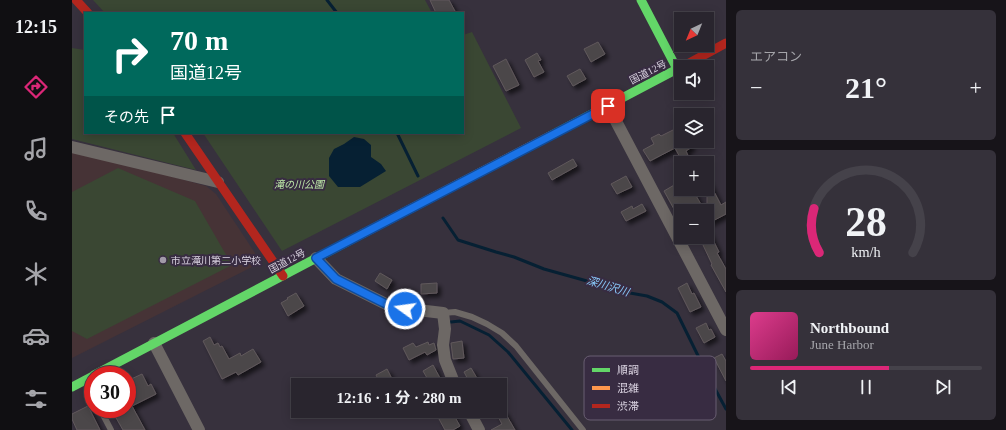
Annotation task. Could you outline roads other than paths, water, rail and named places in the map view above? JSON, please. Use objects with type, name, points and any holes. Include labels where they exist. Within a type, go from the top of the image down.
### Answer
[{"type":"main road","points":[[76,0],[87,12]]},
{"type":"main road","points":[[641,0],[675,60]]},
{"type":"main road","name":"国道12号","points":[[695,60],[726,43]]},
{"type":"main road","name":"国道12号","points":[[111,366],[674,71]]},
{"type":"main road","points":[[186,134],[283,276]]},
{"type":"main road","name":"国道12号","points":[[72,387],[84,380]]},
{"type":"street","points":[[608,106],[726,330]]},
{"type":"street","points":[[72,147],[218,182]]},
{"type":"street","points":[[316,258],[336,279],[392,307],[443,313],[445,329],[442,344],[445,360],[452,378]]},
{"type":"street","points":[[154,343],[199,430]]},
{"type":"street","points":[[473,418],[479,430]]},
{"type":"lane","points":[[443,313],[455,312],[472,317],[488,324],[502,333],[516,346],[583,430]]},
{"type":"lane","points":[[105,418],[111,430]]},
{"type":"water","points":[[354,137],[364,139],[371,145],[371,157],[381,164],[386,171],[360,187],[338,187],[329,176],[329,158],[334,149]]},
{"type":"waterway","name":"深川沢川","points":[[327,0],[336,12]]},
{"type":"waterway","name":"深川沢川","points":[[397,134],[418,176]]},
{"type":"waterway","name":"深川沢川","points":[[443,218],[458,240],[514,257],[544,269],[630,293],[647,296],[662,302],[677,313],[698,356]]},
{"type":"waterway","points":[[451,322],[460,321],[489,335],[508,352],[572,430]]},
{"type":"waterway","name":"深川沢川","points":[[716,391],[726,409]]},
{"type":"place","name":"市立滝川第二小学校","points":[[163,260]]},
{"type":"park label","name":"滝の川公園","points":[[299,184]]}]
